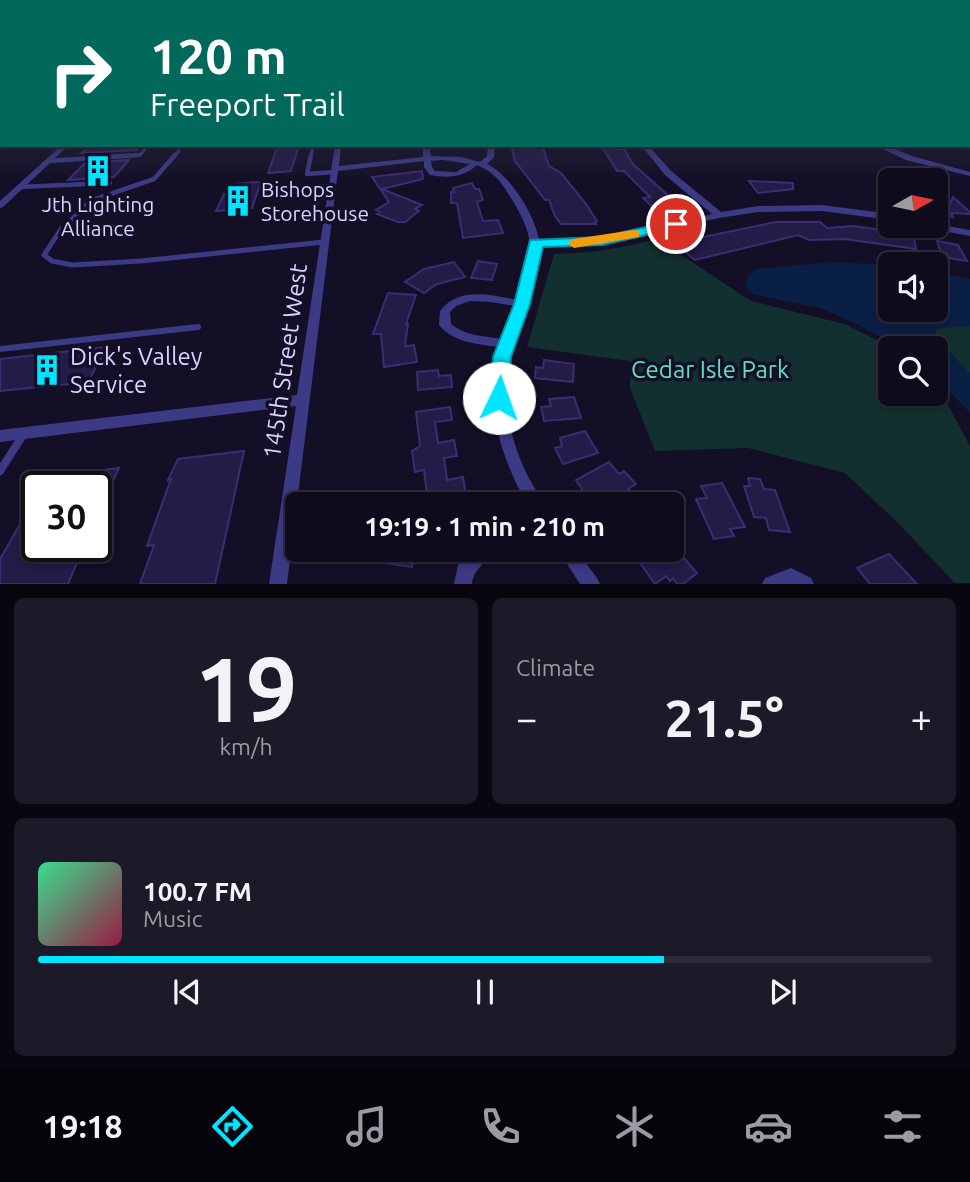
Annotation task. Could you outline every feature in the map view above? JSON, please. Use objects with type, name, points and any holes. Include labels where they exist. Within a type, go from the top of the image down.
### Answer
[{"type":"street","points":[[0,205],[64,147]]},
{"type":"street","name":"145th Street West","points":[[278,583],[338,147]]},
{"type":"street","points":[[426,147],[429,160]]},
{"type":"street","points":[[479,163],[490,157],[492,147]]},
{"type":"street","points":[[646,147],[668,173],[719,215]]},
{"type":"street","points":[[883,147],[909,158],[970,174]]},
{"type":"street","points":[[335,168],[429,160],[479,163],[503,179],[532,228],[536,252],[522,304],[505,344],[499,376],[502,421],[518,472],[529,492]]},
{"type":"street","points":[[535,243],[602,241],[758,209],[798,207],[878,216]]},
{"type":"street","points":[[948,229],[970,233]]},
{"type":"street","points":[[505,344],[453,332],[445,325],[445,311],[457,299],[469,297],[522,304]]},
{"type":"street","points":[[0,436],[303,400]]},
{"type":"street","points":[[463,583],[464,571],[473,562]]},
{"type":"street","points":[[575,562],[591,583]]},
{"type":"street","points":[[771,583],[791,577],[805,583]]},
{"type":"lane","points":[[48,161],[140,155],[146,147]]},
{"type":"lane","points":[[313,147],[307,174],[335,168]]},
{"type":"lane","points":[[179,151],[154,178],[90,201],[74,214],[53,239],[44,255],[52,261],[72,265],[141,261],[324,242]]},
{"type":"lane","points":[[19,187],[110,183]]},
{"type":"lane","points":[[0,349],[198,327]]},
{"type":"lane","points":[[0,471],[23,434]]},
{"type":"green space","name":"Cedar Isle Park","points":[[657,239],[751,301],[845,324],[878,341],[878,406],[948,405],[970,446],[970,583],[955,583],[898,523],[845,473],[748,448],[655,451],[630,388],[630,361],[527,347],[554,254],[632,245]]},
{"type":"green space","points":[[970,326],[970,373],[948,352],[948,336],[936,336],[935,328]]},
{"type":"water","points":[[830,262],[878,264],[878,322],[948,322],[948,274],[970,279],[970,326],[935,329],[936,336],[879,336],[820,308],[753,294],[745,285],[748,275],[756,269]]},
{"type":"water","points":[[948,350],[970,373],[970,413],[948,390]]},
{"type":"building","points":[[89,147],[139,147],[137,150],[81,153]]},
{"type":"building","points":[[277,147],[298,147],[291,171],[268,173]]},
{"type":"building","points":[[602,147],[624,149],[633,164],[671,198],[662,200],[668,207],[655,209],[643,198],[650,197],[624,171],[617,171]]},
{"type":"building","points":[[543,148],[549,166],[561,173],[586,204],[597,221],[596,224],[561,224],[549,200],[545,200],[515,161],[512,149]]},
{"type":"building","name":"Jth Lighting Alliance","points":[[129,160],[114,177],[68,180],[85,163]]},
{"type":"building","points":[[422,171],[423,179],[382,189],[422,205],[415,209],[419,211],[405,222],[377,214],[380,212],[376,210],[389,202],[372,177]]},
{"type":"building","points":[[749,181],[793,183],[793,189],[758,193]]},
{"type":"building","name":"Bishops Storehouse","points":[[261,182],[252,208],[216,211],[224,194],[228,194],[233,184]]},
{"type":"building","points":[[472,183],[475,189],[479,189],[483,200],[477,202],[483,221],[498,220],[503,233],[463,238],[457,203],[451,203],[451,192],[454,192],[453,188]]},
{"type":"building","points":[[953,197],[970,214],[951,213],[953,217],[948,216],[948,203],[949,207]]},
{"type":"building","points":[[776,222],[820,222],[827,228],[853,226],[878,229],[878,238],[914,238],[916,249],[845,239],[809,240],[798,235],[695,260],[684,251],[696,247],[688,240]]},
{"type":"building","points":[[937,241],[958,245],[967,261],[949,258],[948,252],[941,252]]},
{"type":"building","points":[[478,261],[497,264],[492,280],[471,278]]},
{"type":"building","points":[[454,262],[465,277],[437,284],[424,293],[405,282],[424,269]]},
{"type":"building","points":[[388,293],[416,295],[406,324],[405,346],[414,345],[417,362],[384,367],[381,334],[373,334]]},
{"type":"building","name":"Dick's Valley Service","points":[[107,347],[88,382],[0,391],[0,359]]},
{"type":"building","points":[[544,360],[574,364],[573,382],[535,378],[536,367],[543,368]]},
{"type":"building","points":[[438,370],[439,376],[451,375],[452,387],[418,390],[417,372]]},
{"type":"building","points":[[574,397],[581,418],[544,421],[541,407],[551,406],[549,399]]},
{"type":"building","points":[[450,407],[452,420],[435,422],[438,443],[454,440],[457,456],[444,458],[447,480],[463,477],[466,492],[427,492],[424,470],[415,472],[412,451],[420,446],[416,412]]},
{"type":"building","points":[[585,431],[598,453],[563,464],[555,448],[562,446],[560,438]]},
{"type":"building","points":[[244,451],[215,584],[140,584],[154,545],[147,546],[171,479],[168,480],[178,459]]},
{"type":"building","points":[[609,462],[619,474],[624,471],[636,484],[628,489],[630,492],[584,492],[576,480]]},
{"type":"building","points":[[119,468],[112,484],[112,471],[95,471]]},
{"type":"building","points":[[748,478],[760,479],[764,489],[775,490],[790,532],[769,530],[766,518],[754,517],[744,486],[750,486]]},
{"type":"building","points":[[722,483],[745,527],[730,529],[734,536],[714,539],[696,499],[707,498],[701,486]]},
{"type":"building","points":[[21,523],[21,562],[77,562],[68,584],[0,584],[0,559]]},
{"type":"building","points":[[889,554],[917,584],[870,584],[857,568]]},
{"type":"building","points":[[684,558],[697,573],[683,584],[677,584],[673,578],[670,581],[666,576],[655,584],[640,563],[684,562]]},
{"type":"building","points":[[376,562],[413,562],[412,567]]},
{"type":"slow traffic","points":[[574,243],[602,241],[634,234]]},
{"type":"place","name":"Jth Lighting Alliance","points":[[98,171]]},
{"type":"place","name":"Bishops Storehouse","points":[[238,201]]},
{"type":"place","name":"Dick's Valley Service","points":[[47,370]]},
{"type":"route","points":[[499,398],[502,357],[522,304],[536,252],[535,243],[602,241],[676,224]]}]
